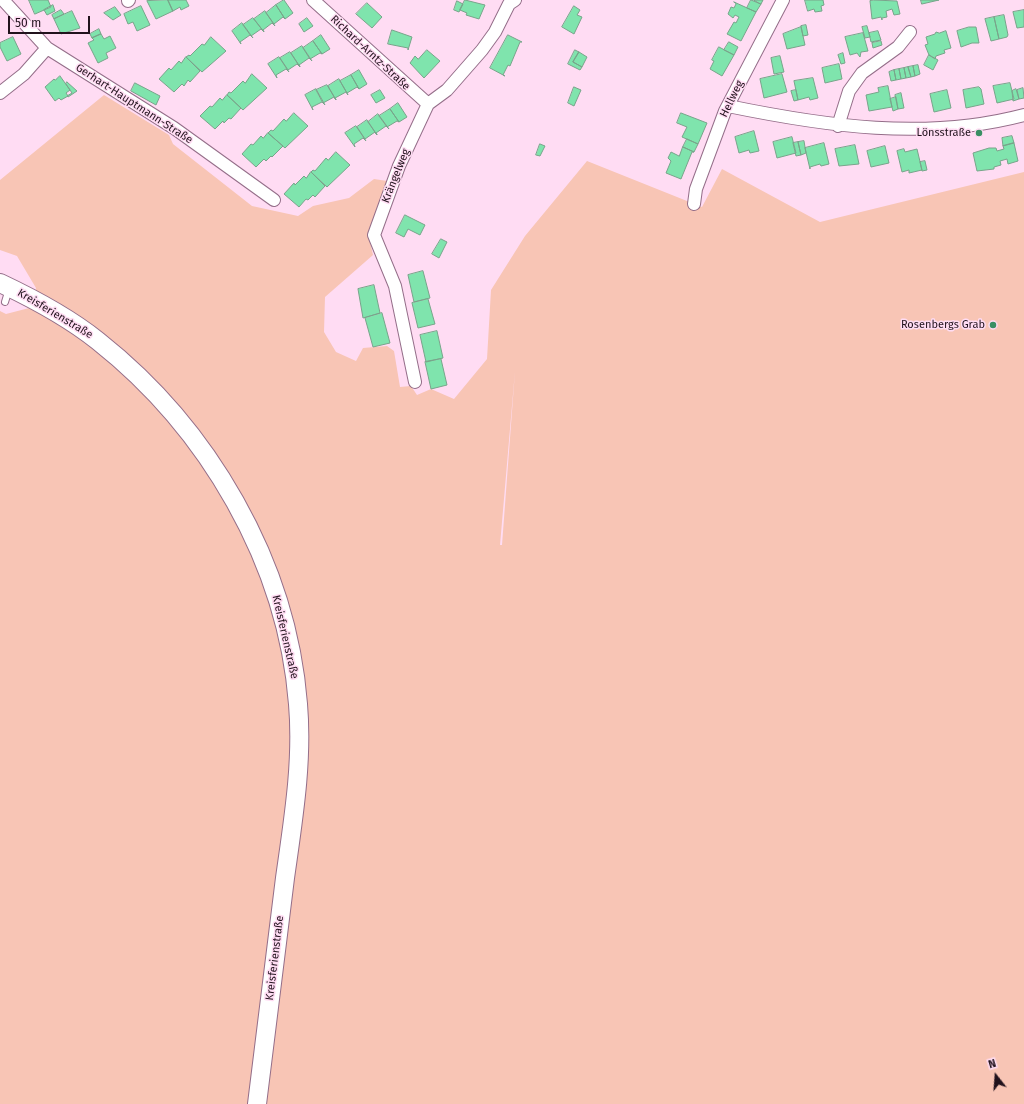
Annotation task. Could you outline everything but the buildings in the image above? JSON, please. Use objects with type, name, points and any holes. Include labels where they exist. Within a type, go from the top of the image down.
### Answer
[{"type":"street","name":"Gerhart-Hauptmann-Straße","points":[[3,0],[47,48],[174,128],[274,200]]},
{"type":"street","name":"Richard-Arntz-Straße","points":[[313,0],[428,104]]},
{"type":"street","name":"Hellweg","points":[[694,204],[696,189],[728,106],[783,0]]},
{"type":"street","name":"Krängelweg","points":[[415,382],[395,286],[374,235],[399,166],[428,104],[447,90],[482,50],[495,32],[509,1]]},
{"type":"street","points":[[838,126],[849,91],[862,73],[898,47],[910,32]]},
{"type":"street","points":[[0,93],[24,74],[47,48]]},
{"type":"street","points":[[728,106],[794,120],[838,126],[923,130],[1005,120],[1024,115]]},
{"type":"street","name":"Kreisferienstraße","points":[[5,291],[60,315],[96,340],[133,371],[164,401],[191,434],[242,515],[262,558],[283,620],[292,662],[298,704],[299,743],[296,802],[257,1104]]},
{"type":"shaded area","points":[[104,95],[169,135],[173,144],[252,206],[298,216],[313,206],[349,198],[374,179],[387,181],[368,233],[373,255],[325,297],[324,332],[336,352],[356,361],[363,348],[387,346],[394,351],[400,387],[411,386],[417,395],[431,389],[454,399],[487,359],[491,290],[525,236],[587,161],[702,207],[722,169],[820,222],[1024,172],[1024,1104],[0,1104],[0,311],[6,314],[33,307],[36,288],[17,256],[0,250],[0,180]],"holes":[[[515,371],[502,545],[500,545]]]},
{"type":"place","name":"Lönsstraße","points":[[979,133]]},
{"type":"place","name":"Rosenbergs Grab","points":[[993,325]]}]
